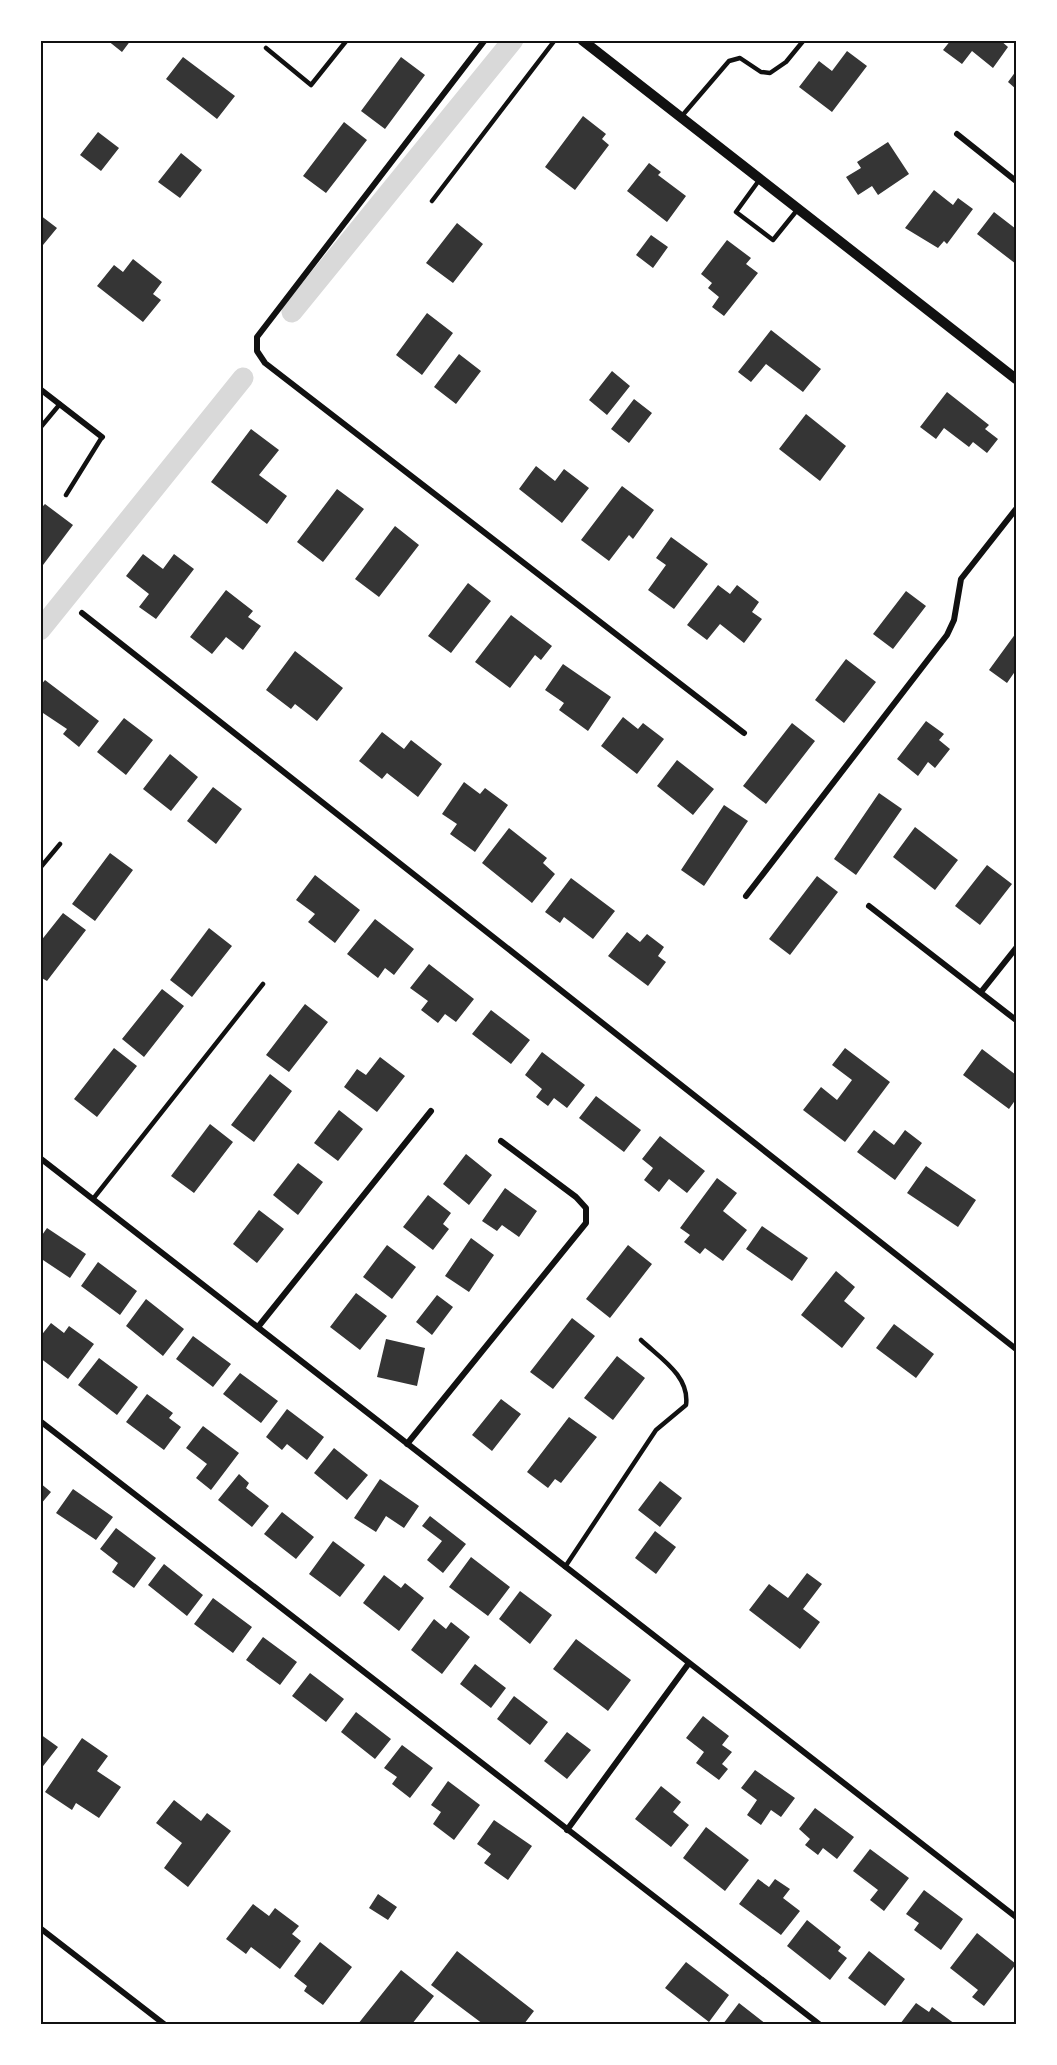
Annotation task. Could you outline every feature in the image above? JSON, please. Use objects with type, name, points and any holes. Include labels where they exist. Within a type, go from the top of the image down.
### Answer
[{"type":"street","points":[[485,40],[257,337],[257,351],[274,370],[744,733]]},
{"type":"street","points":[[582,40],[1017,379]]},
{"type":"street","points":[[957,134],[1017,181]]},
{"type":"street","points":[[40,389],[102,437]]},
{"type":"street","points":[[746,896],[947,635],[954,620],[961,579],[1017,509]]},
{"type":"street","points":[[82,614],[1017,1348]]},
{"type":"street","points":[[869,906],[1017,1020]]},
{"type":"street","points":[[981,992],[1017,948]]},
{"type":"street","points":[[258,1327],[431,1111]]},
{"type":"street","points":[[407,1444],[586,1223],[586,1208],[576,1197],[501,1141]]},
{"type":"street","points":[[40,1158],[1017,1917]]},
{"type":"street","points":[[40,1421],[819,2025]]},
{"type":"street","points":[[567,1830],[689,1663]]},
{"type":"street","points":[[40,1928],[164,2025]]},
{"type":"lane","points":[[266,48],[311,85],[346,40]]},
{"type":"lane","points":[[432,201],[555,40]]},
{"type":"lane","points":[[680,117],[729,61],[740,58],[761,72],[770,73],[786,62],[804,40]]},
{"type":"lane","points":[[760,179],[736,212],[773,240],[798,209]]},
{"type":"lane","points":[[40,428],[60,404]]},
{"type":"lane","points":[[66,495],[102,437]]},
{"type":"lane","points":[[40,868],[60,844]]},
{"type":"lane","points":[[93,1199],[263,984]]},
{"type":"lane","points":[[565,1567],[656,1430],[686,1405],[688,1391],[678,1374],[641,1340]]},
{"type":"building","points":[[107,40],[131,40],[122,52]]},
{"type":"building","points":[[951,40],[1000,40],[1008,47],[993,68],[972,51],[962,64],[943,50]]},
{"type":"building","points":[[847,51],[867,66],[832,112],[799,87],[819,61],[832,71]]},
{"type":"building","points":[[183,57],[235,96],[217,119],[166,79]]},
{"type":"building","points":[[401,57],[425,75],[385,129],[361,111]]},
{"type":"building","points":[[1016,71],[1016,89],[1008,82]]},
{"type":"building","points":[[583,116],[606,134],[602,139],[609,145],[575,190],[545,167]]},
{"type":"building","points":[[344,122],[367,140],[326,193],[303,176]]},
{"type":"building","points":[[98,132],[119,148],[101,171],[80,155]]},
{"type":"building","points":[[888,142],[909,174],[878,195],[872,186],[858,195],[846,177],[861,168],[857,162]]},
{"type":"building","points":[[181,153],[202,170],[180,198],[158,182]]},
{"type":"building","points":[[649,163],[661,172],[658,175],[686,196],[667,222],[627,191]]},
{"type":"building","points":[[934,190],[953,205],[958,198],[973,209],[947,244],[944,241],[938,248],[905,228]]},
{"type":"building","points":[[994,212],[1016,229],[1016,264],[977,234]]},
{"type":"building","points":[[40,215],[57,228],[43,245],[40,243]]},
{"type":"building","points":[[457,223],[483,244],[453,283],[426,263]]},
{"type":"building","points":[[651,235],[668,247],[653,268],[636,255]]},
{"type":"building","points":[[727,240],[751,258],[746,264],[758,273],[724,316],[712,307],[719,297],[708,288],[712,283],[701,274]]},
{"type":"building","points":[[133,259],[162,282],[153,294],[161,300],[143,322],[97,286],[114,265],[123,272]]},
{"type":"building","points":[[427,313],[453,333],[422,375],[396,355]]},
{"type":"building","points":[[771,330],[821,369],[803,392],[766,364],[751,382],[738,372]]},
{"type":"building","points":[[459,354],[481,371],[456,404],[434,387]]},
{"type":"building","points":[[612,371],[630,386],[607,415],[589,400]]},
{"type":"building","points":[[947,392],[989,425],[985,429],[998,439],[987,453],[973,442],[969,447],[944,428],[936,439],[920,427]]},
{"type":"building","points":[[634,399],[652,413],[629,443],[611,429]]},
{"type":"building","points":[[806,414],[846,446],[820,481],[779,449]]},
{"type":"building","points":[[251,429],[279,450],[259,475],[287,496],[267,524],[211,482]]},
{"type":"building","points":[[536,466],[555,481],[564,469],[589,488],[562,523],[519,489]]},
{"type":"building","points":[[622,486],[654,510],[633,539],[629,535],[609,561],[581,540]]},
{"type":"building","points":[[337,489],[364,509],[323,562],[297,542]]},
{"type":"building","points":[[45,504],[73,525],[40,569],[40,509]]},
{"type":"building","points":[[395,526],[419,545],[379,597],[355,579]]},
{"type":"building","points":[[671,537],[708,564],[674,609],[648,590],[666,565],[656,558]]},
{"type":"building","points":[[143,554],[163,569],[174,554],[194,569],[156,619],[139,607],[149,594],[126,576]]},
{"type":"building","points":[[468,583],[491,601],[451,653],[428,636]]},
{"type":"building","points":[[718,585],[730,594],[737,585],[759,602],[752,612],[762,619],[744,643],[720,624],[707,640],[687,625]]},
{"type":"building","points":[[226,590],[253,611],[248,617],[261,626],[243,650],[226,637],[212,654],[190,637]]},
{"type":"building","points":[[906,591],[926,606],[893,649],[873,634]]},
{"type":"building","points":[[511,615],[552,646],[541,660],[535,655],[510,688],[475,662]]},
{"type":"building","points":[[1016,633],[1016,670],[1007,683],[989,670]]},
{"type":"building","points":[[295,651],[343,688],[317,721],[295,704],[291,709],[266,690]]},
{"type":"building","points":[[846,659],[876,682],[844,723],[815,700]]},
{"type":"building","points":[[563,664],[611,697],[588,731],[559,710],[564,703],[545,690]]},
{"type":"building","points":[[45,680],[99,721],[79,747],[63,734],[67,729],[40,711],[40,686]]},
{"type":"building","points":[[623,717],[638,729],[643,723],[664,739],[637,774],[601,746]]},
{"type":"building","points":[[124,718],[153,740],[126,775],[97,752]]},
{"type":"building","points":[[926,721],[944,734],[939,740],[950,749],[935,768],[928,762],[918,776],[897,759]]},
{"type":"building","points":[[792,723],[815,741],[766,804],[743,786]]},
{"type":"building","points":[[382,732],[404,749],[411,740],[442,764],[418,797],[387,773],[382,779],[359,761]]},
{"type":"building","points":[[170,754],[198,777],[171,811],[143,789]]},
{"type":"building","points":[[677,760],[714,789],[693,815],[657,786]]},
{"type":"building","points":[[464,782],[480,794],[485,788],[508,805],[475,852],[450,834],[457,824],[442,814]]},
{"type":"building","points":[[213,787],[242,809],[216,844],[187,821]]},
{"type":"building","points":[[879,793],[902,809],[856,875],[834,859]]},
{"type":"building","points":[[724,805],[748,821],[704,886],[681,870]]},
{"type":"building","points":[[915,827],[958,860],[935,890],[893,857]]},
{"type":"building","points":[[509,828],[547,858],[543,863],[555,874],[532,903],[482,863]]},
{"type":"building","points":[[110,853],[133,870],[95,921],[72,904]]},
{"type":"building","points":[[987,865],[1012,884],[980,925],[955,906]]},
{"type":"building","points":[[315,875],[360,910],[335,943],[308,922],[315,914],[296,900]]},
{"type":"building","points":[[817,876],[838,892],[790,955],[769,939]]},
{"type":"building","points":[[571,878],[615,911],[593,939],[564,917],[560,923],[545,912]]},
{"type":"building","points":[[63,913],[86,930],[47,981],[40,977],[40,942]]},
{"type":"building","points":[[375,919],[414,949],[394,975],[385,968],[378,978],[347,954]]},
{"type":"building","points":[[209,928],[232,946],[192,997],[170,980]]},
{"type":"building","points":[[627,932],[640,942],[647,934],[664,947],[658,956],[666,962],[648,986],[608,956]]},
{"type":"building","points":[[429,964],[474,999],[456,1022],[445,1014],[438,1023],[421,1010],[428,1001],[410,988]]},
{"type":"building","points":[[162,989],[184,1006],[144,1057],[122,1039]]},
{"type":"building","points":[[305,1004],[328,1022],[289,1072],[266,1055]]},
{"type":"building","points":[[491,1010],[530,1040],[511,1064],[472,1034]]},
{"type":"building","points":[[114,1048],[137,1066],[97,1117],[74,1099]]},
{"type":"building","points":[[845,1048],[890,1082],[845,1142],[803,1110],[821,1087],[837,1100],[852,1080],[832,1065]]},
{"type":"building","points":[[982,1049],[1016,1075],[1016,1099],[1009,1109],[963,1075]]},
{"type":"building","points":[[542,1052],[585,1085],[567,1108],[554,1098],[548,1106],[536,1097],[542,1089],[525,1075]]},
{"type":"building","points":[[380,1057],[405,1076],[377,1112],[344,1087],[357,1069],[366,1075]]},
{"type":"building","points":[[270,1074],[292,1091],[254,1142],[231,1125]]},
{"type":"building","points":[[596,1096],[641,1130],[624,1152],[579,1118]]},
{"type":"building","points":[[339,1110],[363,1129],[338,1161],[314,1143]]},
{"type":"building","points":[[210,1124],[233,1142],[194,1193],[171,1176]]},
{"type":"building","points":[[874,1130],[894,1145],[905,1130],[922,1143],[895,1180],[857,1152]]},
{"type":"building","points":[[660,1136],[705,1171],[687,1193],[669,1179],[659,1192],[644,1180],[653,1168],[642,1159]]},
{"type":"building","points":[[466,1154],[492,1175],[469,1205],[443,1184]]},
{"type":"building","points":[[298,1163],[323,1182],[298,1215],[273,1195]]},
{"type":"building","points":[[926,1166],[976,1200],[958,1227],[907,1193]]},
{"type":"building","points":[[717,1178],[737,1193],[723,1211],[747,1230],[723,1261],[705,1248],[700,1254],[684,1242],[690,1235],[680,1228]]},
{"type":"building","points":[[505,1188],[537,1211],[519,1237],[502,1225],[497,1231],[482,1221]]},
{"type":"building","points":[[428,1195],[451,1213],[443,1224],[449,1229],[433,1250],[403,1227]]},
{"type":"building","points":[[259,1210],[284,1229],[257,1263],[233,1244]]},
{"type":"building","points":[[762,1226],[808,1258],[792,1281],[746,1249]]},
{"type":"building","points":[[47,1228],[86,1254],[70,1278],[40,1258],[40,1238]]},
{"type":"building","points":[[471,1238],[494,1255],[469,1292],[445,1276]]},
{"type":"building","points":[[387,1245],[416,1267],[392,1299],[363,1277]]},
{"type":"building","points":[[628,1245],[652,1264],[610,1318],[586,1299]]},
{"type":"building","points":[[98,1262],[137,1291],[120,1315],[81,1286]]},
{"type":"building","points":[[836,1271],[855,1287],[844,1301],[865,1318],[842,1348],[801,1315]]},
{"type":"building","points":[[356,1293],[387,1316],[360,1350],[330,1327]]},
{"type":"building","points":[[437,1295],[453,1307],[432,1335],[416,1322]]},
{"type":"building","points":[[146,1299],[184,1329],[163,1356],[126,1326]]},
{"type":"building","points":[[572,1318],[595,1336],[553,1389],[530,1372]]},
{"type":"building","points":[[51,1323],[64,1333],[69,1326],[94,1344],[68,1379],[40,1358],[40,1337]]},
{"type":"building","points":[[894,1324],[934,1354],[916,1378],[876,1348]]},
{"type":"building","points":[[193,1336],[231,1364],[213,1387],[176,1359]]},
{"type":"building","points":[[386,1339],[425,1348],[417,1386],[377,1377]]},
{"type":"building","points":[[617,1356],[645,1378],[613,1420],[584,1398]]},
{"type":"building","points":[[99,1358],[138,1387],[117,1415],[78,1385]]},
{"type":"building","points":[[240,1373],[278,1401],[261,1423],[223,1394]]},
{"type":"building","points":[[147,1394],[173,1413],[169,1418],[181,1427],[164,1450],[126,1422]]},
{"type":"building","points":[[501,1399],[521,1414],[492,1451],[472,1435]]},
{"type":"building","points":[[287,1409],[324,1437],[307,1460],[287,1444],[282,1450],[266,1437]]},
{"type":"building","points":[[569,1417],[597,1437],[561,1483],[555,1479],[548,1488],[527,1472]]},
{"type":"building","points":[[203,1426],[239,1453],[211,1490],[196,1478],[207,1464],[186,1448]]},
{"type":"building","points":[[334,1448],[368,1475],[347,1500],[314,1473]]},
{"type":"building","points":[[239,1474],[249,1483],[246,1488],[269,1506],[252,1527],[218,1500]]},
{"type":"building","points":[[380,1479],[419,1506],[404,1528],[386,1516],[376,1532],[354,1518]]},
{"type":"building","points":[[660,1481],[682,1498],[660,1527],[638,1510]]},
{"type":"building","points":[[40,1483],[51,1492],[40,1505]]},
{"type":"building","points":[[73,1489],[113,1517],[96,1540],[56,1513]]},
{"type":"building","points":[[282,1512],[314,1537],[296,1559],[264,1534]]},
{"type":"building","points":[[430,1516],[466,1544],[443,1573],[427,1560],[442,1541],[422,1526]]},
{"type":"building","points":[[116,1528],[156,1558],[134,1588],[112,1572],[118,1563],[100,1549]]},
{"type":"building","points":[[655,1531],[676,1547],[656,1574],[635,1558]]},
{"type":"building","points":[[333,1541],[365,1565],[340,1597],[309,1574]]},
{"type":"building","points":[[471,1557],[510,1587],[488,1616],[449,1587]]},
{"type":"building","points":[[164,1564],[203,1595],[187,1616],[148,1585]]},
{"type":"building","points":[[807,1573],[822,1584],[803,1609],[820,1622],[800,1649],[749,1610],[769,1584],[788,1598]]},
{"type":"building","points":[[384,1575],[401,1588],[405,1583],[424,1598],[399,1631],[363,1603]]},
{"type":"building","points":[[520,1591],[552,1615],[530,1644],[499,1619]]},
{"type":"building","points":[[213,1598],[252,1627],[233,1653],[194,1624]]},
{"type":"building","points":[[434,1619],[446,1629],[451,1622],[470,1637],[442,1674],[411,1650]]},
{"type":"building","points":[[263,1637],[297,1662],[280,1685],[246,1660]]},
{"type":"building","points":[[576,1639],[631,1680],[608,1711],[553,1669]]},
{"type":"building","points":[[475,1664],[506,1688],[491,1708],[460,1684]]},
{"type":"building","points":[[310,1673],[344,1699],[326,1722],[292,1696]]},
{"type":"building","points":[[514,1696],[548,1722],[530,1745],[497,1719]]},
{"type":"building","points":[[356,1712],[391,1739],[375,1759],[341,1732]]},
{"type":"building","points":[[703,1716],[729,1736],[722,1745],[732,1752],[722,1764],[728,1769],[719,1780],[696,1763],[704,1752],[686,1738]]},
{"type":"building","points":[[567,1732],[591,1750],[567,1779],[544,1761]]},
{"type":"building","points":[[40,1734],[58,1747],[40,1770]]},
{"type":"building","points":[[82,1738],[108,1756],[97,1771],[121,1787],[99,1818],[76,1803],[72,1810],[45,1792]]},
{"type":"building","points":[[402,1745],[433,1768],[410,1798],[392,1784],[397,1777],[384,1768]]},
{"type":"building","points":[[755,1770],[795,1798],[781,1817],[771,1810],[761,1825],[747,1815],[757,1800],[741,1788]]},
{"type":"building","points":[[448,1781],[480,1805],[454,1840],[433,1824],[441,1812],[431,1805]]},
{"type":"building","points":[[661,1786],[681,1802],[673,1812],[689,1825],[671,1847],[635,1819]]},
{"type":"building","points":[[174,1800],[201,1821],[207,1813],[231,1831],[188,1887],[164,1868],[182,1843],[156,1823]]},
{"type":"building","points":[[815,1808],[854,1837],[837,1859],[823,1848],[818,1855],[805,1845],[810,1839],[799,1829]]},
{"type":"building","points":[[494,1820],[532,1846],[508,1880],[484,1863],[491,1854],[477,1844]]},
{"type":"building","points":[[706,1827],[749,1860],[725,1891],[683,1858]]},
{"type":"building","points":[[870,1849],[909,1878],[884,1911],[870,1900],[878,1890],[853,1871]]},
{"type":"building","points":[[758,1879],[769,1887],[775,1879],[790,1889],[783,1898],[800,1911],[781,1935],[739,1904]]},
{"type":"building","points":[[924,1890],[963,1919],[941,1950],[914,1930],[919,1923],[906,1914]]},
{"type":"building","points":[[378,1894],[397,1907],[388,1920],[369,1908]]},
{"type":"building","points":[[253,1904],[269,1916],[275,1908],[299,1926],[292,1934],[301,1941],[280,1969],[251,1947],[246,1954],[226,1939]]},
{"type":"building","points":[[807,1920],[841,1947],[838,1951],[847,1958],[830,1980],[787,1946]]},
{"type":"building","points":[[977,1933],[1016,1964],[984,2006],[972,1997],[978,1990],[950,1968]]},
{"type":"building","points":[[320,1942],[352,1967],[323,2005],[304,1991],[307,1986],[294,1976]]},
{"type":"building","points":[[457,1951],[534,2011],[524,2024],[483,2024],[431,1985]]},
{"type":"building","points":[[869,1951],[905,1979],[885,2006],[848,1978]]},
{"type":"building","points":[[686,1962],[729,1995],[709,2022],[665,1988]]},
{"type":"building","points":[[401,1970],[434,1996],[412,2024],[358,2024]]},
{"type":"building","points":[[739,2003],[766,2024],[723,2024]]},
{"type":"building","points":[[916,2003],[929,2012],[932,2007],[955,2024],[900,2024]]},
{"type":"waterway","points":[[292,312],[513,40]]},
{"type":"waterway","points":[[40,630],[243,378]]}]
